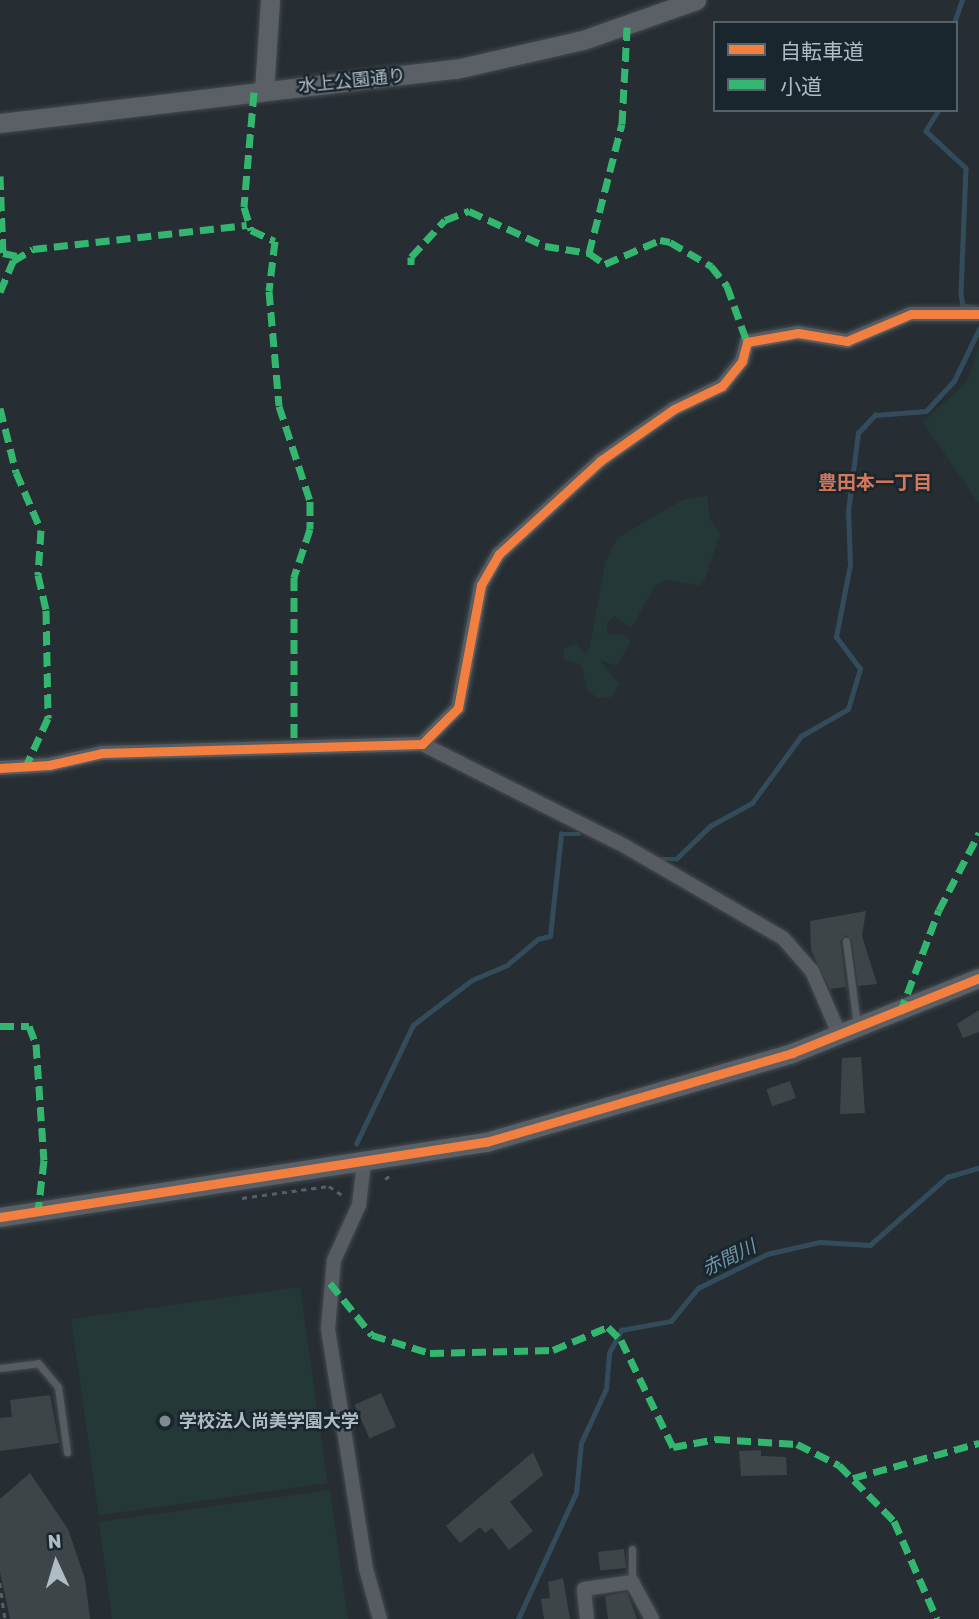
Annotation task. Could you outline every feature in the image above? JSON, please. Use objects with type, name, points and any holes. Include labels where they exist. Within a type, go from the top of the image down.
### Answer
[{"type":"street","points":[[264,91],[270,0]]},
{"type":"street","name":"水上公園通り","points":[[0,123],[509,59],[627,27],[696,0]]},
{"type":"street","points":[[422,744],[457,708],[481,585],[507,544],[600,461],[674,409],[722,386],[742,361],[747,342],[798,333],[847,341],[911,314],[979,314]]},
{"type":"street","points":[[0,768],[49,765],[102,753],[422,744],[623,845],[783,938],[812,971],[849,1033]]},
{"type":"street","points":[[0,1217],[364,1164],[548,1126],[849,1033],[979,978]]},
{"type":"street","points":[[364,1164],[359,1205],[334,1260],[328,1329],[366,1569],[380,1619]]},
{"type":"street","points":[[586,1619],[584,1589],[632,1582],[652,1619]]},
{"type":"lane","points":[[846,941],[849,1033]]},
{"type":"lane","points":[[0,1368],[38,1363],[58,1387],[66,1452]]},
{"type":"lane","points":[[632,1549],[632,1582]]},
{"type":"path","points":[[385,1179],[394,1174]]},
{"type":"path","points":[[235,1199],[337,1187],[343,1184]]},
{"type":"path","points":[[337,1187],[348,1205]]},
{"type":"path","points":[[0,1583],[5,1619]]},
{"type":"green space","points":[[979,346],[979,504],[923,422],[967,382]]},
{"type":"green space","points":[[707,496],[710,519],[720,534],[705,579],[700,586],[667,579],[655,586],[631,628],[615,616],[607,623],[607,635],[623,634],[631,641],[617,666],[600,660],[619,684],[612,697],[598,698],[587,690],[582,665],[563,659],[564,648],[576,644],[585,653],[590,647],[605,563],[617,538],[683,500]]},
{"type":"green space","points":[[300,1287],[328,1483],[99,1515],[71,1319]]},
{"type":"green space","points":[[330,1490],[348,1619],[112,1619],[99,1522]]},
{"type":"building","points":[[866,911],[862,936],[877,984],[858,986],[852,940],[846,935],[840,941],[846,987],[830,989],[811,950],[810,921]]},
{"type":"building","points":[[979,1010],[979,1032],[963,1038],[957,1024]]},
{"type":"building","points":[[861,1057],[865,1113],[840,1114],[842,1058]]},
{"type":"building","points":[[790,1081],[796,1098],[772,1106],[766,1089]]},
{"type":"building","points":[[381,1393],[396,1427],[370,1439],[355,1405]]},
{"type":"building","points":[[50,1395],[59,1443],[0,1451],[0,1418],[12,1417],[10,1400]]},
{"type":"building","points":[[761,1450],[761,1456],[786,1457],[787,1475],[741,1476],[739,1451]]},
{"type":"building","points":[[533,1452],[543,1475],[510,1502],[533,1531],[509,1550],[492,1528],[485,1533],[480,1527],[460,1543],[446,1526]]},
{"type":"building","points":[[30,1473],[68,1529],[85,1579],[90,1619],[10,1619],[0,1572],[0,1499]]},
{"type":"building","points":[[624,1549],[626,1568],[600,1571],[598,1552]]},
{"type":"building","points":[[563,1578],[570,1619],[544,1619],[541,1599],[550,1598],[548,1582]]},
{"type":"building","points":[[627,1592],[637,1619],[608,1619],[605,1596]]},
{"type":"waterway","points":[[955,21],[962,0]]},
{"type":"waterway","points":[[938,112],[926,131],[966,168],[961,294],[963,306],[975,307]]},
{"type":"waterway","points":[[660,859],[676,859],[710,826],[752,803],[801,736],[848,709],[860,669],[836,637],[850,565],[848,511],[858,433],[875,415],[926,411],[954,381],[979,329]]},
{"type":"waterway","points":[[356,1144],[413,1025],[472,980],[507,965],[538,939],[550,936],[561,834],[579,834]]},
{"type":"waterway","name":"赤間川","points":[[518,1619],[576,1493],[581,1443],[606,1389],[609,1353],[621,1330],[671,1321],[698,1288],[767,1254],[820,1242],[870,1245],[947,1177],[979,1168]]},
{"type":"marked path","points":[[589,253],[622,124],[627,27]]},
{"type":"marked path","points":[[254,92],[244,207],[251,230],[275,241],[269,291],[279,406],[310,501],[310,529],[294,577],[294,746]]},
{"type":"marked path","points":[[0,176],[3,253],[17,256]]},
{"type":"marked path","points":[[411,265],[411,257],[445,220],[469,211],[545,246],[589,253],[605,264],[660,240],[670,242],[711,266],[727,286],[747,342]]},
{"type":"marked path","points":[[0,292],[13,261],[33,249],[247,225]]},
{"type":"marked path","points":[[0,408],[16,472],[41,530],[38,575],[46,610],[48,718],[26,766]]},
{"type":"marked path","points":[[900,1013],[939,910],[979,833]]},
{"type":"marked path","points":[[0,1026],[29,1026],[36,1044],[44,1160],[38,1212]]},
{"type":"marked path","points":[[330,1283],[372,1335],[430,1353],[553,1350],[608,1327],[621,1340],[673,1447],[716,1439],[797,1444],[839,1465],[894,1521],[937,1619]]},
{"type":"marked path","points":[[853,1478],[979,1443]]},
{"type":"cycle path","points":[[0,768],[49,765],[102,753],[422,744],[458,708],[481,585],[499,554],[600,461],[674,409],[722,386],[742,361],[747,342],[798,333],[847,341],[911,314],[979,314]]},
{"type":"cycle path","points":[[0,1217],[486,1142],[792,1053],[979,978]]},
{"type":"place","name":"学校法人尚美学園大学","points":[[165,1421]]},
{"type":"district","name":"豊田本一丁目","points":[[875,483]]}]
